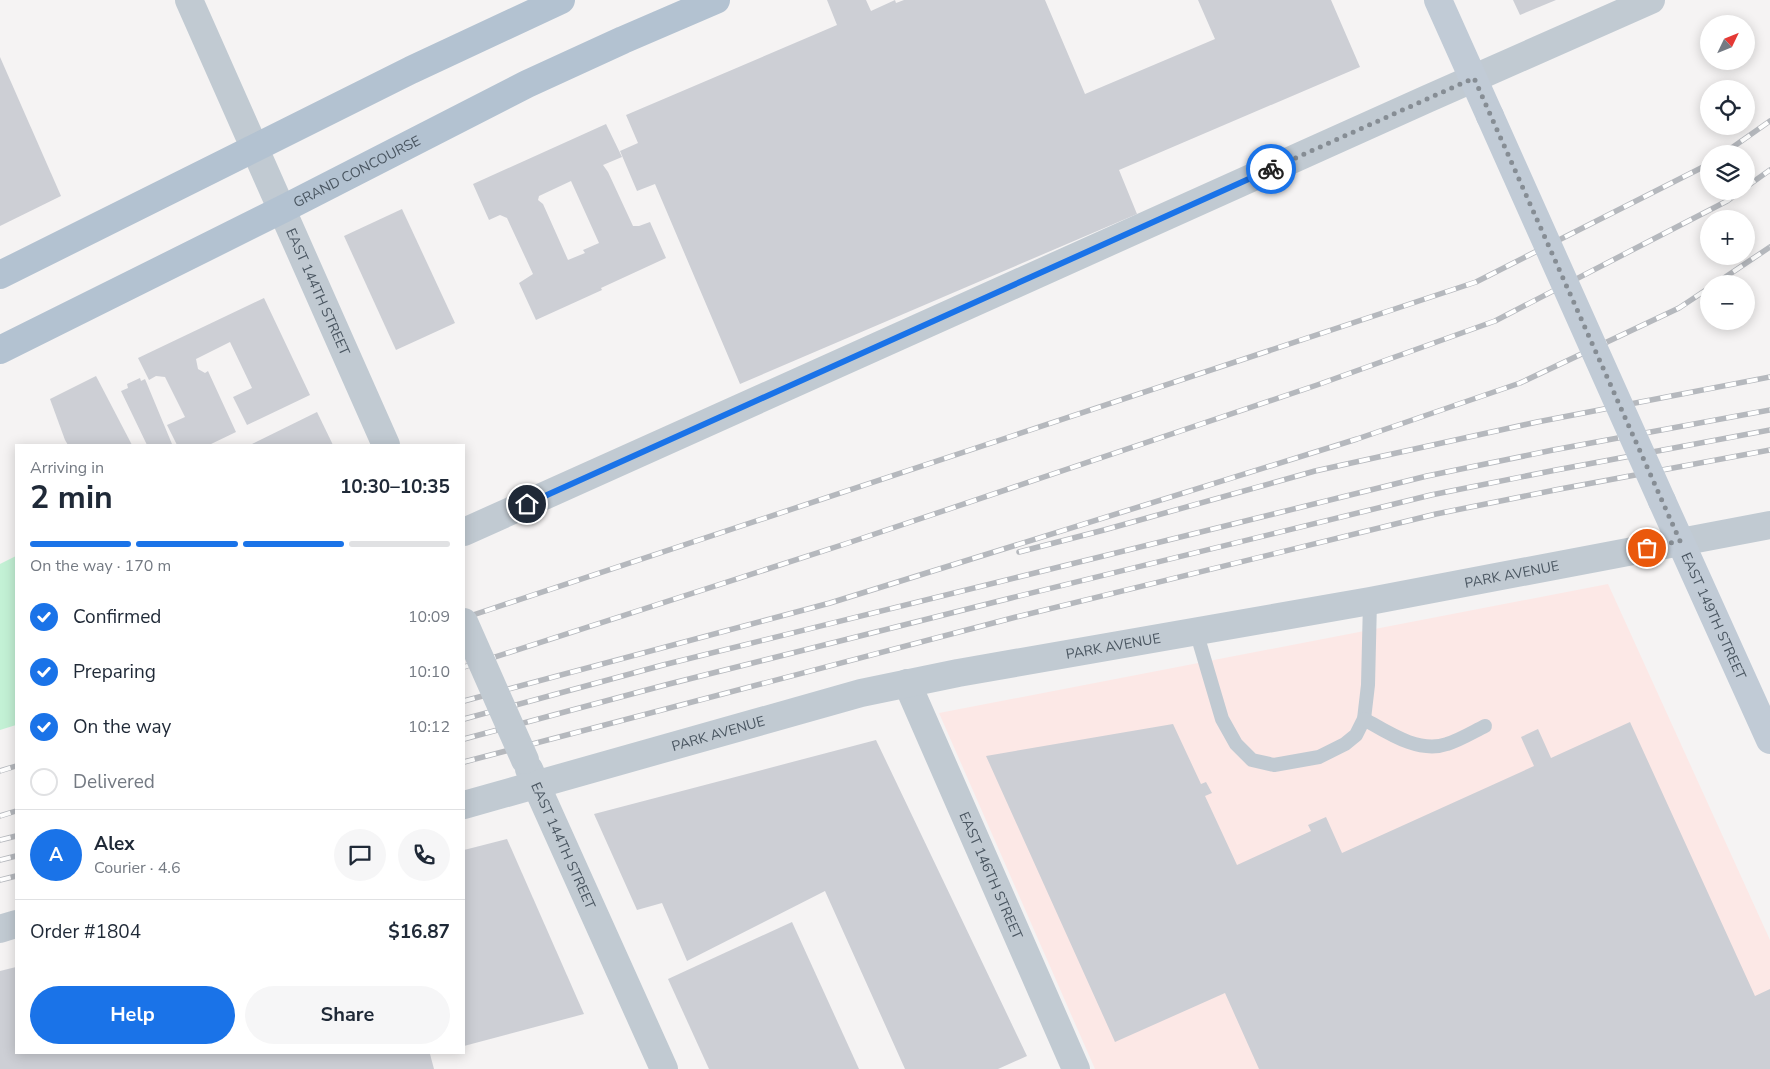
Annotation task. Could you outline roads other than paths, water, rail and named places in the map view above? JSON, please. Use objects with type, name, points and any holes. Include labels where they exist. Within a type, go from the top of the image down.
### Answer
[{"type":"main road","points":[[0,275],[255,147],[561,0]]},
{"type":"main road","name":"GRAND CONCOURSE","points":[[0,350],[283,209],[527,84],[716,0]]},
{"type":"main road","name":"EAST 149TH STREET","points":[[1438,0],[1770,740]]},
{"type":"street","name":"EAST 144TH STREET","points":[[190,0],[386,444]]},
{"type":"street","points":[[465,532],[1651,0]]},
{"type":"street","name":"PARK AVENUE","points":[[465,805],[851,695],[907,683],[1370,601],[1770,525]]},
{"type":"street","name":"EAST 144TH STREET","points":[[465,624],[664,1069]]},
{"type":"street","name":"EAST 146TH STREET","points":[[907,683],[1076,1069]]},
{"type":"street","points":[[0,929],[15,924]]},
{"type":"lane","points":[[1196,631],[1222,719],[1236,744],[1252,760],[1274,765],[1319,757],[1346,744],[1356,735],[1364,719],[1368,684],[1370,601]]},
{"type":"lane","points":[[1364,719],[1388,733],[1425,746],[1445,745],[1485,726]]},
{"type":"railway","points":[[1736,145],[1770,121]]},
{"type":"railway","points":[[465,618],[1476,282],[1700,169]]},
{"type":"railway","points":[[1755,181],[1770,170]]},
{"type":"railway","points":[[465,667],[851,542],[1317,385],[1495,321],[1728,200]]},
{"type":"railway","points":[[1728,275],[1770,247]]},
{"type":"railway","points":[[465,701],[830,603],[1357,439],[1520,383],[1679,308],[1700,294]]},
{"type":"railway","points":[[1019,552],[1315,471],[1537,422],[1770,377]]},
{"type":"railway","points":[[465,719],[663,665],[1427,476],[1553,450],[1770,410]]},
{"type":"railway","points":[[465,739],[669,684],[1431,495],[1770,430]]},
{"type":"railway","points":[[465,762],[1016,617],[1436,514],[1770,450]]},
{"type":"railway","points":[[0,771],[15,766]]},
{"type":"railway","points":[[0,816],[15,811]]},
{"type":"railway","points":[[0,840],[15,836]]},
{"type":"railway","points":[[0,860],[15,856]]},
{"type":"railway","points":[[0,880],[15,876]]}]
